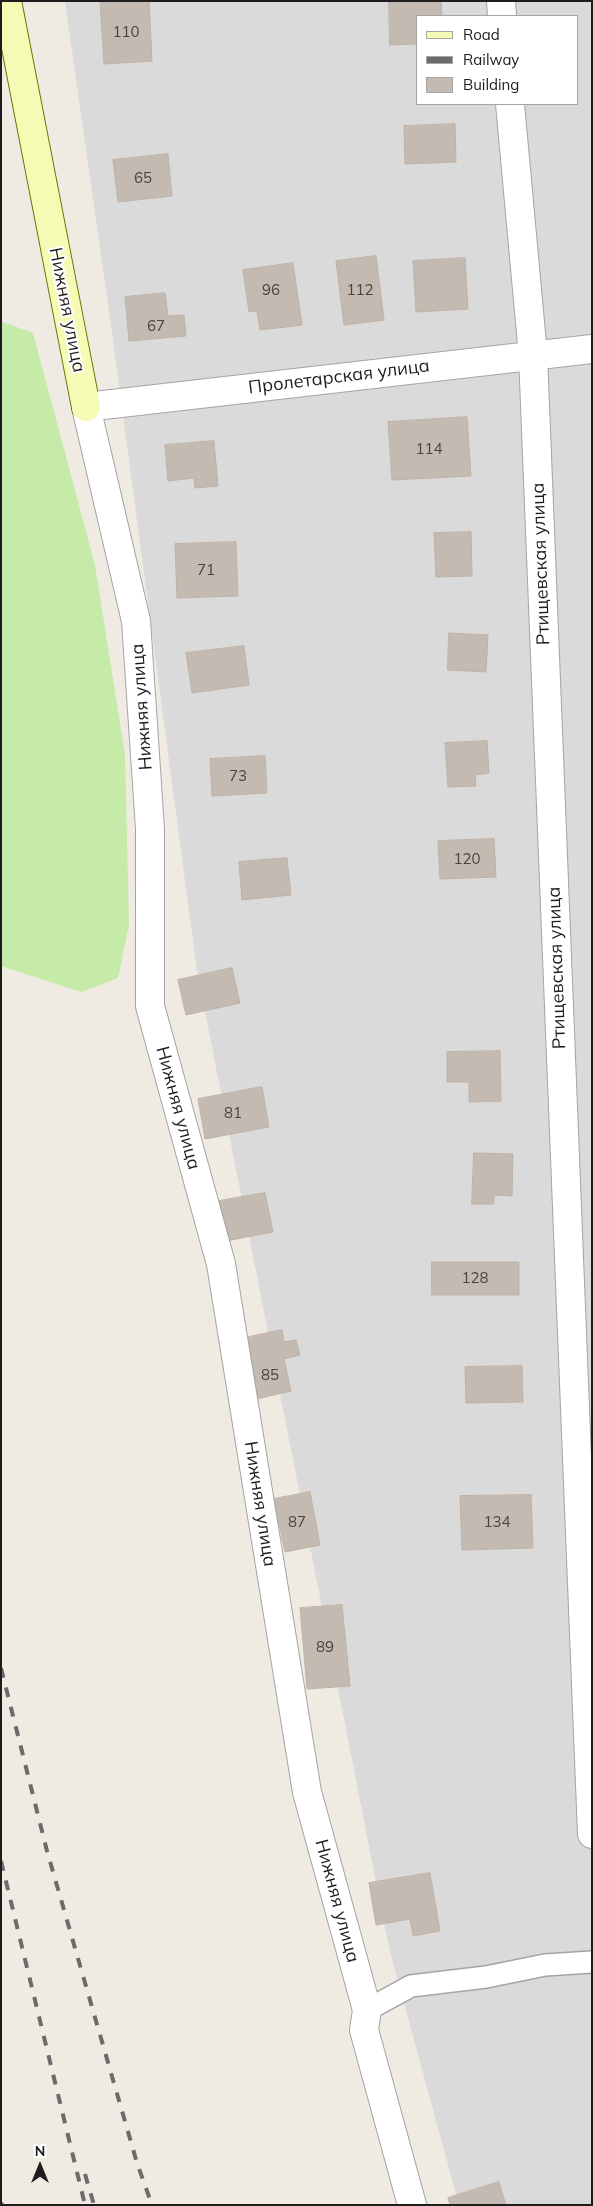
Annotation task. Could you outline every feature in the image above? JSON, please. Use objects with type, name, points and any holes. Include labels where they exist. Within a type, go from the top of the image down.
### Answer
[{"type":"street","name":"Нижняя улица","points":[[7,1],[86,407],[136,621],[150,829],[150,1006],[221,1264],[307,1792],[367,2010],[364,2030],[412,2205]]},
{"type":"street","points":[[501,1],[502,15]]},
{"type":"street","name":"Ртищевская улица","points":[[510,105],[533,355],[592,1834]]},
{"type":"street","name":"Пролетарская улица","points":[[86,407],[592,349]]},
{"type":"lane","points":[[367,2010],[411,1986],[486,1977],[545,1965],[592,1962]]},
{"type":"shaded area","points":[[65,1],[592,1],[592,2205],[459,2205],[389,1948],[197,971],[110,318]]},
{"type":"green space","points":[[3,322],[33,333],[95,565],[125,755],[129,925],[118,978],[81,992],[1,966],[1,324]]},
{"type":"building","points":[[149,1],[152,61],[104,64],[100,2]]},
{"type":"building","points":[[389,1],[441,1],[442,15],[416,15],[416,44],[390,45]]},
{"type":"building","points":[[455,124],[456,162],[405,164],[404,126]]},
{"type":"building","points":[[168,154],[172,196],[118,202],[113,160]]},
{"type":"building","points":[[376,256],[384,320],[344,325],[336,261]]},
{"type":"building","points":[[465,258],[468,309],[416,312],[413,261]]},
{"type":"building","points":[[293,263],[302,325],[260,330],[257,311],[249,312],[243,270]]},
{"type":"building","points":[[165,293],[168,316],[184,315],[186,336],[129,341],[125,297]]},
{"type":"building","points":[[467,417],[471,476],[392,480],[388,422]]},
{"type":"building","points":[[214,441],[218,486],[195,488],[194,478],[168,481],[165,445]]},
{"type":"building","points":[[471,532],[472,576],[436,577],[434,533]]},
{"type":"building","points":[[236,542],[238,596],[177,598],[175,544]]},
{"type":"building","points":[[449,633],[488,635],[486,672],[448,670]]},
{"type":"building","points":[[244,646],[249,685],[192,693],[186,653]]},
{"type":"building","points":[[487,741],[489,773],[475,775],[476,786],[448,787],[445,743]]},
{"type":"building","points":[[265,756],[267,793],[212,796],[210,759]]},
{"type":"building","points":[[494,839],[496,877],[440,879],[438,841]]},
{"type":"building","points":[[287,858],[291,895],[242,900],[239,862]]},
{"type":"building","points":[[232,968],[240,1003],[186,1015],[178,980]]},
{"type":"building","points":[[500,1051],[501,1101],[469,1102],[469,1082],[447,1082],[447,1052]]},
{"type":"building","points":[[262,1087],[269,1127],[205,1139],[198,1099]]},
{"type":"building","points":[[474,1153],[513,1154],[512,1196],[494,1195],[494,1204],[472,1204]]},
{"type":"building","points":[[265,1193],[273,1232],[226,1241],[219,1201]]},
{"type":"building","points":[[432,1262],[519,1262],[519,1295],[432,1295]]},
{"type":"building","points":[[282,1330],[284,1342],[296,1340],[300,1355],[284,1359],[291,1391],[257,1399],[244,1338]]},
{"type":"building","points":[[522,1366],[523,1402],[466,1403],[465,1367]]},
{"type":"building","points":[[310,1492],[320,1545],[285,1552],[274,1499]]},
{"type":"building","points":[[531,1495],[533,1548],[462,1550],[460,1496]]},
{"type":"building","points":[[342,1605],[350,1686],[307,1689],[300,1608]]},
{"type":"building","points":[[430,1873],[440,1931],[413,1936],[410,1919],[376,1925],[369,1883]]},
{"type":"building","points":[[499,2182],[506,2205],[450,2205],[448,2198]]},
{"type":"railway","points":[[1,1668],[47,1851],[137,2163],[152,2205]]},
{"type":"railway","points":[[1,1861],[85,2205]]},
{"type":"railway","points":[[85,2174],[94,2205]]}]
